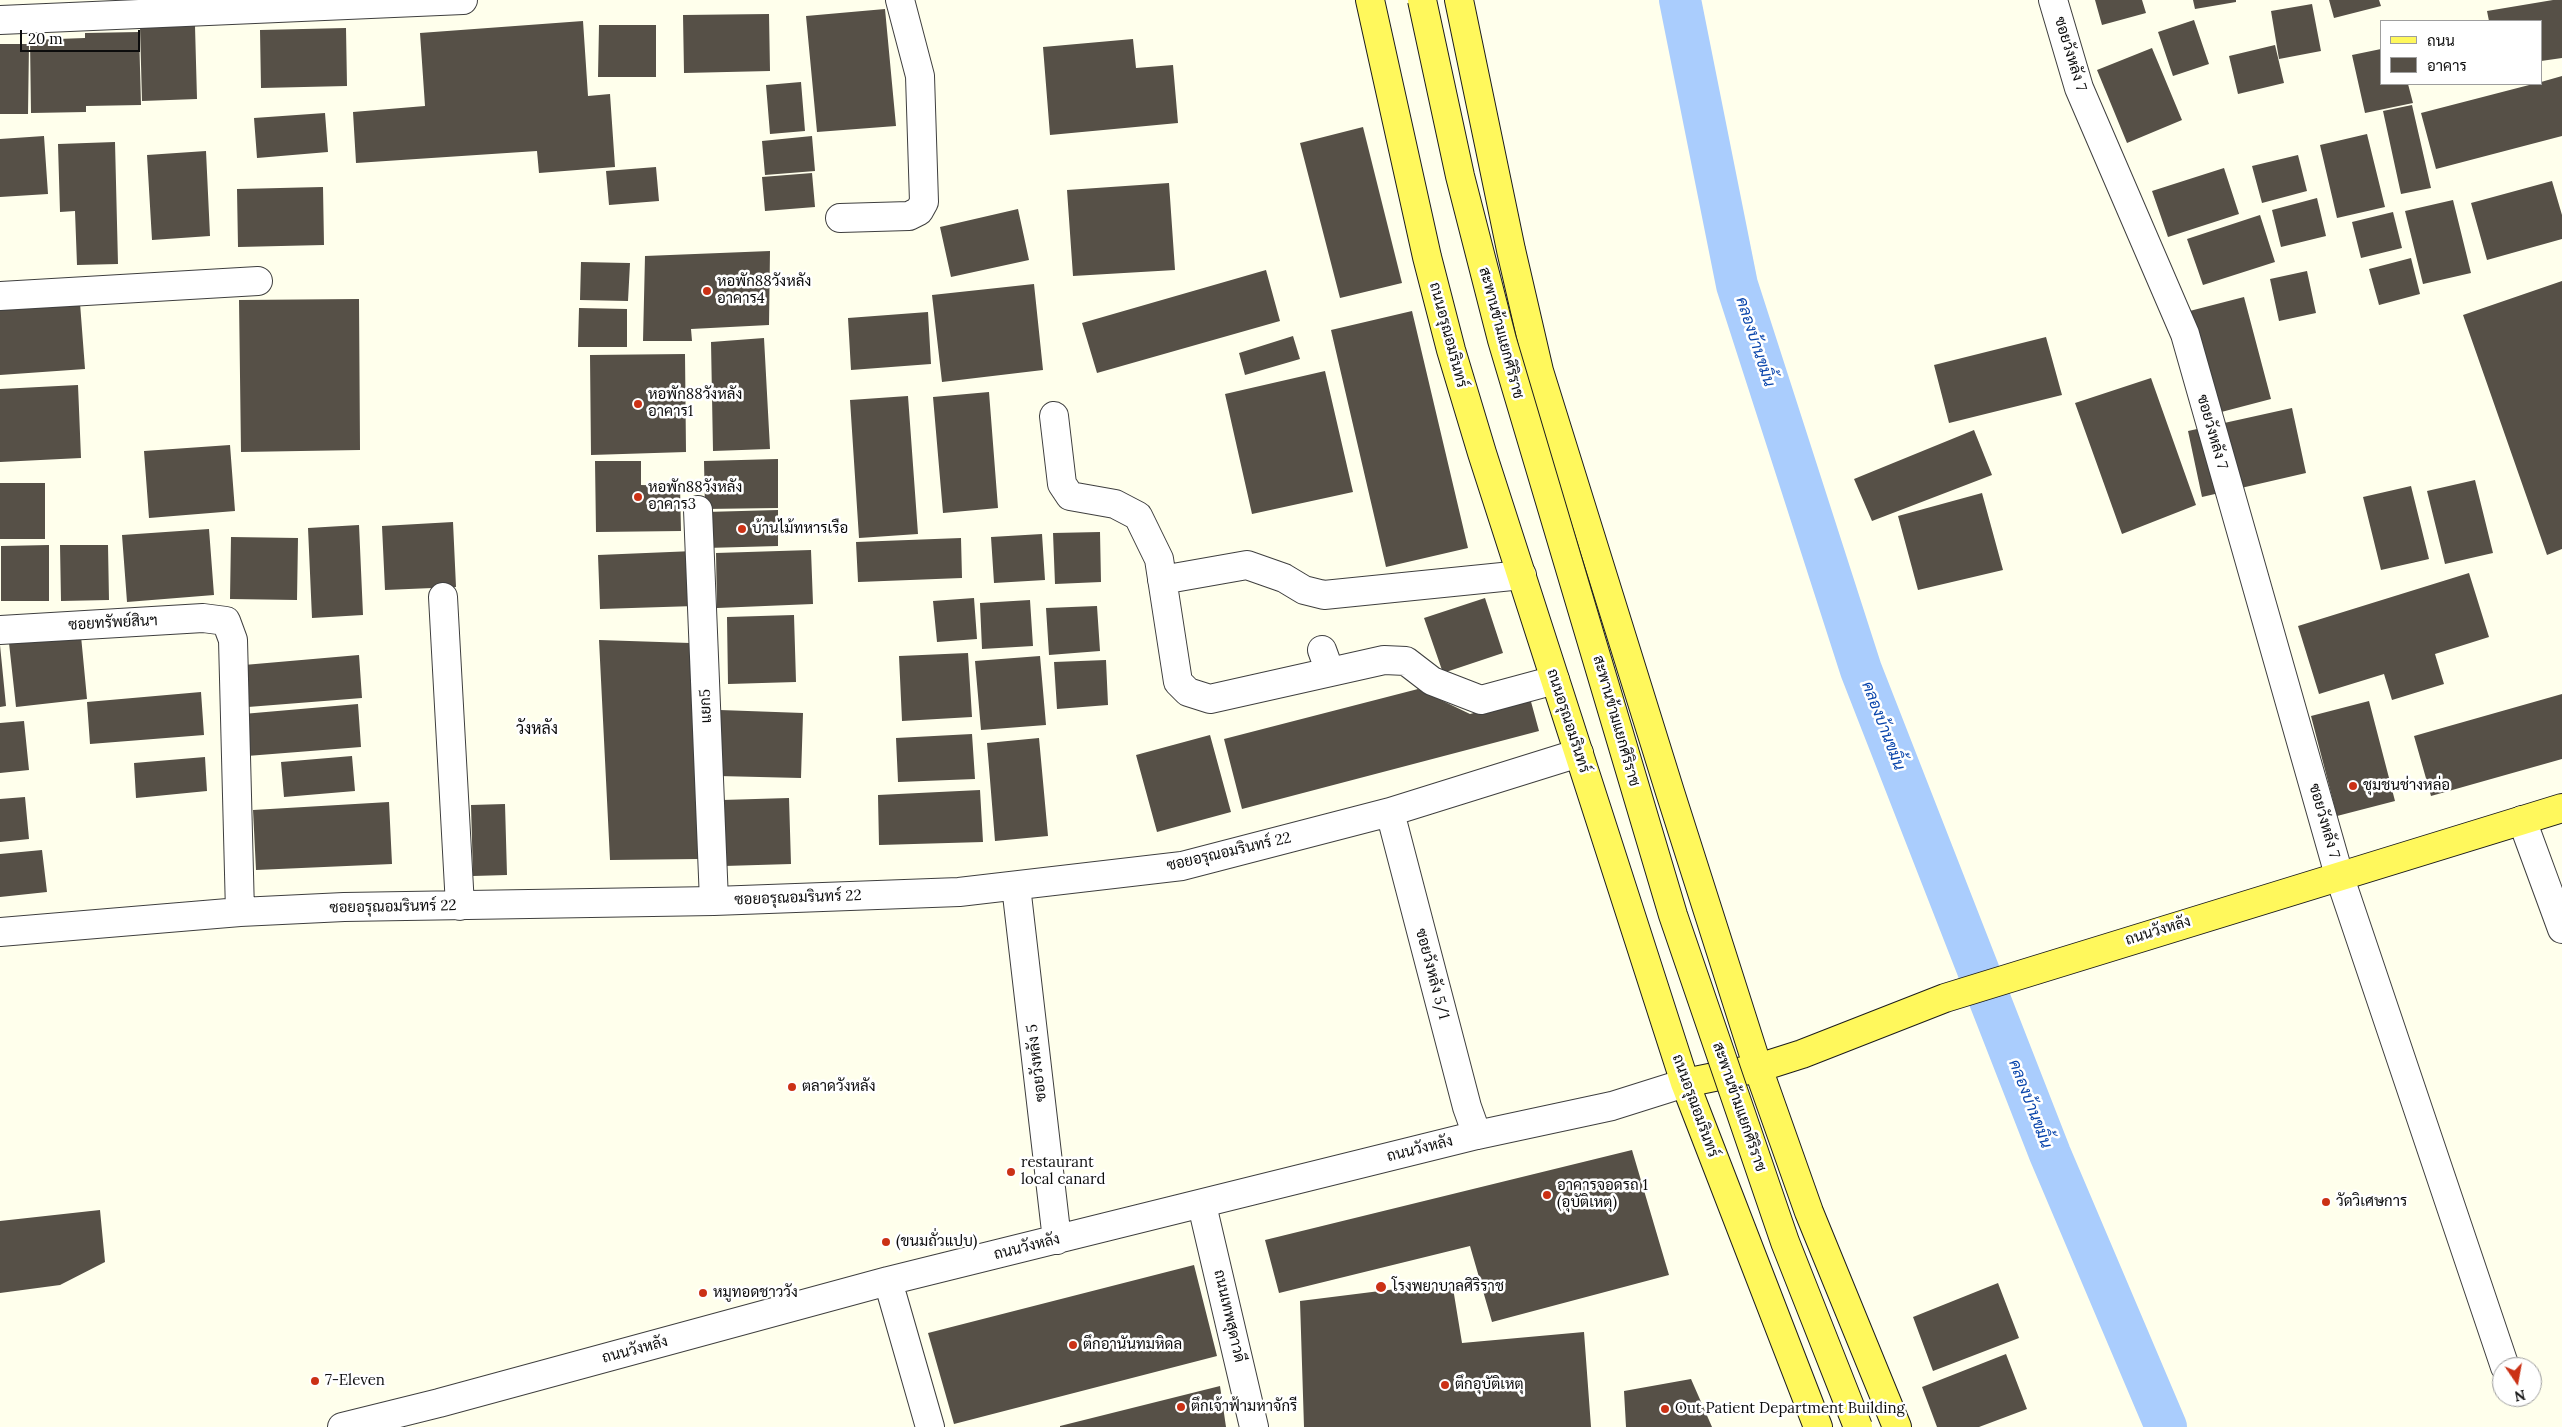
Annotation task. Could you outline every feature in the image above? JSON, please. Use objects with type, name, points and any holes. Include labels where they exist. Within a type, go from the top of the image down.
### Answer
[{"type":"main road","name":"ถนนอรุณอมรินทร์","points":[[1370,0],[1427,257],[1450,350],[1685,1083],[1818,1427]]},
{"type":"main road","name":"สะพานข้ามแยกศิริราช","points":[[1422,0],[1460,176],[1502,340],[1673,915],[1784,1242],[1858,1427]]},
{"type":"main road","points":[[1459,0],[1511,250],[1540,371],[1670,792],[1758,1068],[1808,1212],[1897,1427]]},
{"type":"main road","name":"ถนนวังหลัง","points":[[1685,1083],[1758,1068],[1802,1054],[1945,998],[2339,875],[2562,808]]},
{"type":"street","points":[[0,20],[463,0]]},
{"type":"street","points":[[840,218],[909,216],[919,211],[924,202],[920,76],[900,0]]},
{"type":"street","name":"ซอยวังหลัง 7","points":[[2053,0],[2079,88],[2185,334],[2339,875],[2502,1357]]},
{"type":"street","points":[[0,296],[258,281]]},
{"type":"street","points":[[1054,416],[1062,484],[1070,496],[1115,504],[1138,516],[1159,558],[1178,682],[1188,692],[1210,699],[1326,661],[1406,661],[1432,681],[1481,700],[1555,680]]},
{"type":"street","name":"แยก5","points":[[698,510],[714,901]]},
{"type":"street","points":[[1162,580],[1247,565],[1284,578],[1304,590],[1324,595],[1522,575]]},
{"type":"street","points":[[443,597],[460,906]]},
{"type":"street","name":"ซอยทรัพย์สินฯ","points":[[0,630],[203,618],[226,621],[233,640],[240,912]]},
{"type":"street","name":"ซอยอรุณอมรินทร์ 22","points":[[0,932],[240,912],[344,907],[714,901],[959,892],[1016,886],[1182,866],[1390,812],[1579,753]]},
{"type":"street","name":"ซอยวังหลัง 5/1","points":[[1390,812],[1476,1135]]},
{"type":"street","points":[[2522,820],[2562,929]]},
{"type":"street","name":"ซอยวังหลัง 5","points":[[1016,886],[1057,1240]]},
{"type":"street","name":"ถนนวังหลัง","points":[[342,1427],[438,1404],[888,1281],[1202,1205],[1476,1135],[1612,1106],[1685,1083]]},
{"type":"street","name":"ถนนเทพสุดาวดี","points":[[1202,1205],[1254,1427]]},
{"type":"street","points":[[888,1281],[930,1427]]},
{"type":"building","points":[[2095,0],[2142,0],[2146,13],[2102,25]]},
{"type":"building","points":[[2193,0],[2236,0],[2236,2],[2195,9]]},
{"type":"building","points":[[2329,0],[2379,0],[2381,6],[2334,18]]},
{"type":"building","points":[[2562,0],[2562,58],[2542,61],[2542,20],[2489,20],[2487,11]]},
{"type":"building","points":[[2312,4],[2321,51],[2279,59],[2271,11]]},
{"type":"building","points":[[885,9],[896,126],[817,132],[806,16]]},
{"type":"building","points":[[769,14],[770,71],[684,73],[683,15]]},
{"type":"building","points":[[2194,20],[2209,64],[2173,76],[2158,32]]},
{"type":"building","points":[[583,21],[588,96],[610,94],[615,167],[539,173],[537,151],[356,163],[353,112],[425,106],[420,33]]},
{"type":"building","points":[[599,25],[656,25],[656,77],[598,77]]},
{"type":"building","points":[[195,26],[197,99],[142,101],[140,27]]},
{"type":"building","points":[[346,28],[347,86],[261,88],[260,30]]},
{"type":"building","points":[[139,32],[141,105],[86,106],[86,112],[31,113],[30,40],[85,38],[85,33]]},
{"type":"building","points":[[1133,39],[1136,68],[1173,65],[1178,123],[1050,135],[1043,47]]},
{"type":"building","points":[[0,44],[29,44],[28,114],[0,114]]},
{"type":"building","points":[[2275,45],[2284,83],[2238,94],[2229,56]]},
{"type":"building","points":[[2152,48],[2182,120],[2127,143],[2097,70]]},
{"type":"building","points":[[2380,49],[2380,85],[2408,85],[2413,103],[2365,113],[2352,55]]},
{"type":"building","points":[[2562,76],[2562,136],[2436,169],[2421,113],[2529,85],[2542,85],[2542,82]]},
{"type":"building","points":[[801,82],[805,131],[770,134],[766,85]]},
{"type":"building","points":[[2412,105],[2431,188],[2401,194],[2383,111]]},
{"type":"building","points":[[325,113],[328,152],[257,158],[254,118]]},
{"type":"building","points":[[1363,127],[1402,283],[1340,298],[1300,143]]},
{"type":"building","points":[[2367,134],[2385,207],[2337,218],[2320,145]]},
{"type":"building","points":[[44,136],[48,194],[0,197],[0,139]]},
{"type":"building","points":[[812,136],[815,171],[765,175],[762,141]]},
{"type":"building","points":[[115,142],[118,264],[77,265],[75,211],[60,212],[58,144]]},
{"type":"building","points":[[206,151],[210,236],[152,240],[147,155]]},
{"type":"building","points":[[2298,155],[2307,191],[2262,203],[2252,166]]},
{"type":"building","points":[[656,167],[659,201],[609,205],[606,171]]},
{"type":"building","points":[[2224,168],[2239,214],[2168,237],[2152,191]]},
{"type":"building","points":[[812,173],[815,207],[765,211],[762,177]]},
{"type":"building","points":[[2552,181],[2562,215],[2562,239],[2487,260],[2471,203]]},
{"type":"building","points":[[1169,183],[1175,270],[1073,276],[1067,190]]},
{"type":"building","points":[[323,187],[324,245],[238,247],[237,189]]},
{"type":"building","points":[[2317,198],[2326,236],[2281,247],[2272,210]]},
{"type":"building","points":[[2453,200],[2471,273],[2423,284],[2405,211]]},
{"type":"building","points":[[1018,209],[1029,260],[951,277],[940,227]]},
{"type":"building","points":[[2393,212],[2402,248],[2361,258],[2352,222]]},
{"type":"building","points":[[2260,215],[2275,262],[2203,285],[2187,239]]},
{"type":"building","name":"หอพัก88วังหลัง อาคาร4","points":[[770,251],[769,325],[691,329],[692,341],[643,341],[645,256]]},
{"type":"building","points":[[2411,258],[2420,294],[2379,305],[2369,269]]},
{"type":"building","points":[[581,262],[630,263],[628,301],[580,300]]},
{"type":"building","points":[[1266,270],[1280,321],[1097,373],[1082,323]]},
{"type":"building","points":[[2307,271],[2316,313],[2279,321],[2270,279]]},
{"type":"building","points":[[2562,281],[2562,549],[2547,555],[2463,315]]},
{"type":"building","points":[[1034,284],[1043,370],[942,382],[932,295]]},
{"type":"building","points":[[2244,297],[2271,399],[2206,416],[2178,314]]},
{"type":"building","points":[[359,299],[360,450],[241,452],[239,300]]},
{"type":"building","points":[[80,303],[85,369],[0,375],[0,309]]},
{"type":"building","points":[[579,308],[627,309],[627,347],[578,347]]},
{"type":"building","points":[[1412,311],[1468,548],[1386,567],[1331,330]]},
{"type":"building","points":[[928,312],[931,364],[851,370],[848,318]]},
{"type":"building","points":[[1293,336],[1300,359],[1245,375],[1239,353]]},
{"type":"building","points":[[2046,337],[2062,395],[1949,423],[1934,365]]},
{"type":"building","points":[[764,338],[770,449],[713,451],[711,342]]},
{"type":"building","name":"หอพัก88วังหลัง อาคาร1","points":[[685,354],[686,452],[591,455],[590,355]]},
{"type":"building","points":[[1325,371],[1353,492],[1252,514],[1225,394]]},
{"type":"building","points":[[2151,378],[2196,505],[2122,534],[2075,403]]},
{"type":"building","points":[[78,385],[81,458],[0,462],[0,389]]},
{"type":"building","points":[[989,392],[998,508],[943,513],[933,397]]},
{"type":"building","points":[[908,396],[918,534],[859,538],[850,400]]},
{"type":"building","points":[[2292,408],[2306,473],[2202,497],[2188,431]]},
{"type":"building","points":[[1974,430],[1992,475],[1872,521],[1854,479]]},
{"type":"building","points":[[230,445],[235,511],[149,518],[144,451]]},
{"type":"building","points":[[778,459],[778,508],[705,509],[704,461]]},
{"type":"building","name":"หอพัก88วังหลัง อาคาร3","points":[[595,461],[641,461],[641,485],[680,486],[681,531],[596,532]]},
{"type":"building","points":[[2475,480],[2493,553],[2445,564],[2427,491]]},
{"type":"building","points":[[0,483],[45,483],[45,539],[0,539]]},
{"type":"building","points":[[2411,486],[2429,559],[2381,570],[2363,497]]},
{"type":"building","points":[[1982,493],[2003,570],[1918,590],[1898,516]]},
{"type":"building","name":"บ้านไม้ทหารเรือ","points":[[778,510],[778,546],[706,548],[705,512]]},
{"type":"building","points":[[453,522],[456,587],[385,590],[382,526]]},
{"type":"building","points":[[359,525],[363,615],[312,618],[308,528]]},
{"type":"building","points":[[209,529],[214,595],[127,602],[122,535]]},
{"type":"building","points":[[1100,532],[1101,582],[1055,584],[1053,533]]},
{"type":"building","points":[[1042,534],[1045,580],[994,583],[991,537]]},
{"type":"building","points":[[231,537],[298,538],[297,600],[230,599]]},
{"type":"building","points":[[961,538],[962,578],[858,582],[856,542]]},
{"type":"building","points":[[49,545],[49,601],[1,601],[1,546]]},
{"type":"building","points":[[60,545],[108,545],[109,600],[61,601]]},
{"type":"building","points":[[811,550],[813,604],[717,608],[716,553]]},
{"type":"building","points":[[694,551],[695,606],[600,609],[598,555]]},
{"type":"building","points":[[2469,573],[2489,637],[2435,654],[2444,684],[2392,700],[2384,674],[2319,694],[2298,626]]},
{"type":"building","points":[[974,598],[977,639],[937,642],[933,601]]},
{"type":"building","points":[[1485,598],[1503,653],[1443,673],[1424,618]]},
{"type":"building","points":[[1030,600],[1033,646],[982,649],[980,603]]},
{"type":"building","points":[[1097,606],[1100,651],[1049,655],[1046,608]]},
{"type":"building","points":[[794,615],[796,682],[728,684],[727,617]]},
{"type":"building","points":[[81,636],[87,699],[16,707],[9,643]]},
{"type":"building","points":[[599,640],[690,643],[698,859],[610,860]]},
{"type":"building","points":[[0,645],[6,706],[0,707]]},
{"type":"building","points":[[968,653],[972,717],[902,721],[899,656]]},
{"type":"building","points":[[359,655],[362,698],[248,707],[244,665]]},
{"type":"building","points":[[1040,656],[1046,725],[981,730],[975,661]]},
{"type":"building","points":[[1106,660],[1108,705],[1057,709],[1054,662]]},
{"type":"building","points":[[1418,689],[1470,714],[1530,698],[1539,731],[1242,809],[1224,739]]},
{"type":"building","points":[[201,692],[204,735],[90,744],[87,702]]},
{"type":"building","points":[[2562,694],[2562,759],[2431,796],[2414,736]]},
{"type":"building","points":[[2369,701],[2395,801],[2337,816],[2311,716]]},
{"type":"building","points":[[358,704],[361,747],[247,756],[243,714]]},
{"type":"building","points":[[720,710],[803,713],[801,778],[718,776]]},
{"type":"building","points":[[24,721],[29,770],[0,773],[0,723]]},
{"type":"building","points":[[972,734],[975,779],[898,782],[896,738]]},
{"type":"building","points":[[1210,735],[1231,812],[1157,832],[1136,755]]},
{"type":"building","points":[[1039,738],[1048,836],[995,841],[987,743]]},
{"type":"building","points":[[352,756],[355,791],[284,797],[281,762]]},
{"type":"building","points":[[205,757],[207,791],[136,798],[134,763]]},
{"type":"building","points":[[980,790],[983,842],[879,845],[878,795]]},
{"type":"building","points":[[25,797],[29,839],[0,842],[0,799]]},
{"type":"building","points":[[789,798],[791,864],[724,866],[722,800]]},
{"type":"building","points":[[389,802],[392,864],[256,870],[253,810]]},
{"type":"building","points":[[505,804],[507,875],[473,876],[471,805]]},
{"type":"building","points":[[42,850],[47,892],[0,897],[0,854]]},
{"type":"building","name":"อาคารจอดรถ 1 (อุบัติเหตุ)","points":[[1632,1150],[1669,1275],[1492,1322],[1470,1246],[1279,1293],[1265,1240]]},
{"type":"building","points":[[100,1210],[105,1262],[60,1285],[0,1293],[0,1221]]},
{"type":"building","name":"ตึกอานันทมหิดล","points":[[1194,1265],[1217,1356],[954,1424],[928,1333]]},
{"type":"building","name":"ตึกอุบัติเหตุ","points":[[1452,1282],[1462,1343],[1584,1332],[1591,1427],[1304,1427],[1300,1301]]},
{"type":"building","points":[[1998,1283],[2019,1338],[1933,1371],[1913,1317]]},
{"type":"building","points":[[2006,1354],[2027,1409],[1979,1427],[1937,1427],[1922,1387]]},
{"type":"building","name":"Out Patient Department Building","points":[[1691,1379],[1712,1427],[1626,1427],[1624,1391]]},
{"type":"building","name":"ตึกเจ้าฟ้ามหาจักรี","points":[[1220,1386],[1226,1427],[1060,1427],[1060,1426]]},
{"type":"waterway","name":"คลองบ้านขมิ้น","points":[[1680,0],[1737,285],[1861,670],[2050,1154],[2166,1427]]},
{"type":"place","name":"หอพัก88วังหลัง อาคาร4","points":[[707,291]]},
{"type":"place","name":"หอพัก88วังหลัง อาคาร1","points":[[638,404]]},
{"type":"place","name":"หอพัก88วังหลัง อาคาร3","points":[[638,497]]},
{"type":"place","name":"บ้านไม้ทหารเรือ","points":[[742,529]]},
{"type":"place","name":"ชุมชนช่างหล่อ","points":[[2353,786]]},
{"type":"place","name":"ตลาดวังหลัง","points":[[792,1087]]},
{"type":"place","name":"restaurant local canard","points":[[1011,1172]]},
{"type":"place","name":"อาคารจอดรถ 1 (อุบัติเหตุ)","points":[[1547,1195]]},
{"type":"place","name":"วัดวิเศษการ","points":[[2326,1202]]},
{"type":"place","name":"(ขนมถั่วแปบ)","points":[[886,1242]]},
{"type":"place","name":"โรงพยาบาลศิริราช","points":[[1381,1287]]},
{"type":"place","name":"หมูทอดชาววัง","points":[[703,1293]]},
{"type":"place","name":"ตึกอานันทมหิดล","points":[[1073,1345]]},
{"type":"place","name":"7-Eleven","points":[[315,1381]]},
{"type":"place","name":"ตึกอุบัติเหตุ","points":[[1445,1385]]},
{"type":"place","name":"ตึกเจ้าฟ้ามหาจักรี","points":[[1181,1407]]},
{"type":"place","name":"Out Patient Department Building","points":[[1665,1409]]},
{"type":"district","name":"วังหลัง","points":[[537,729]]}]
